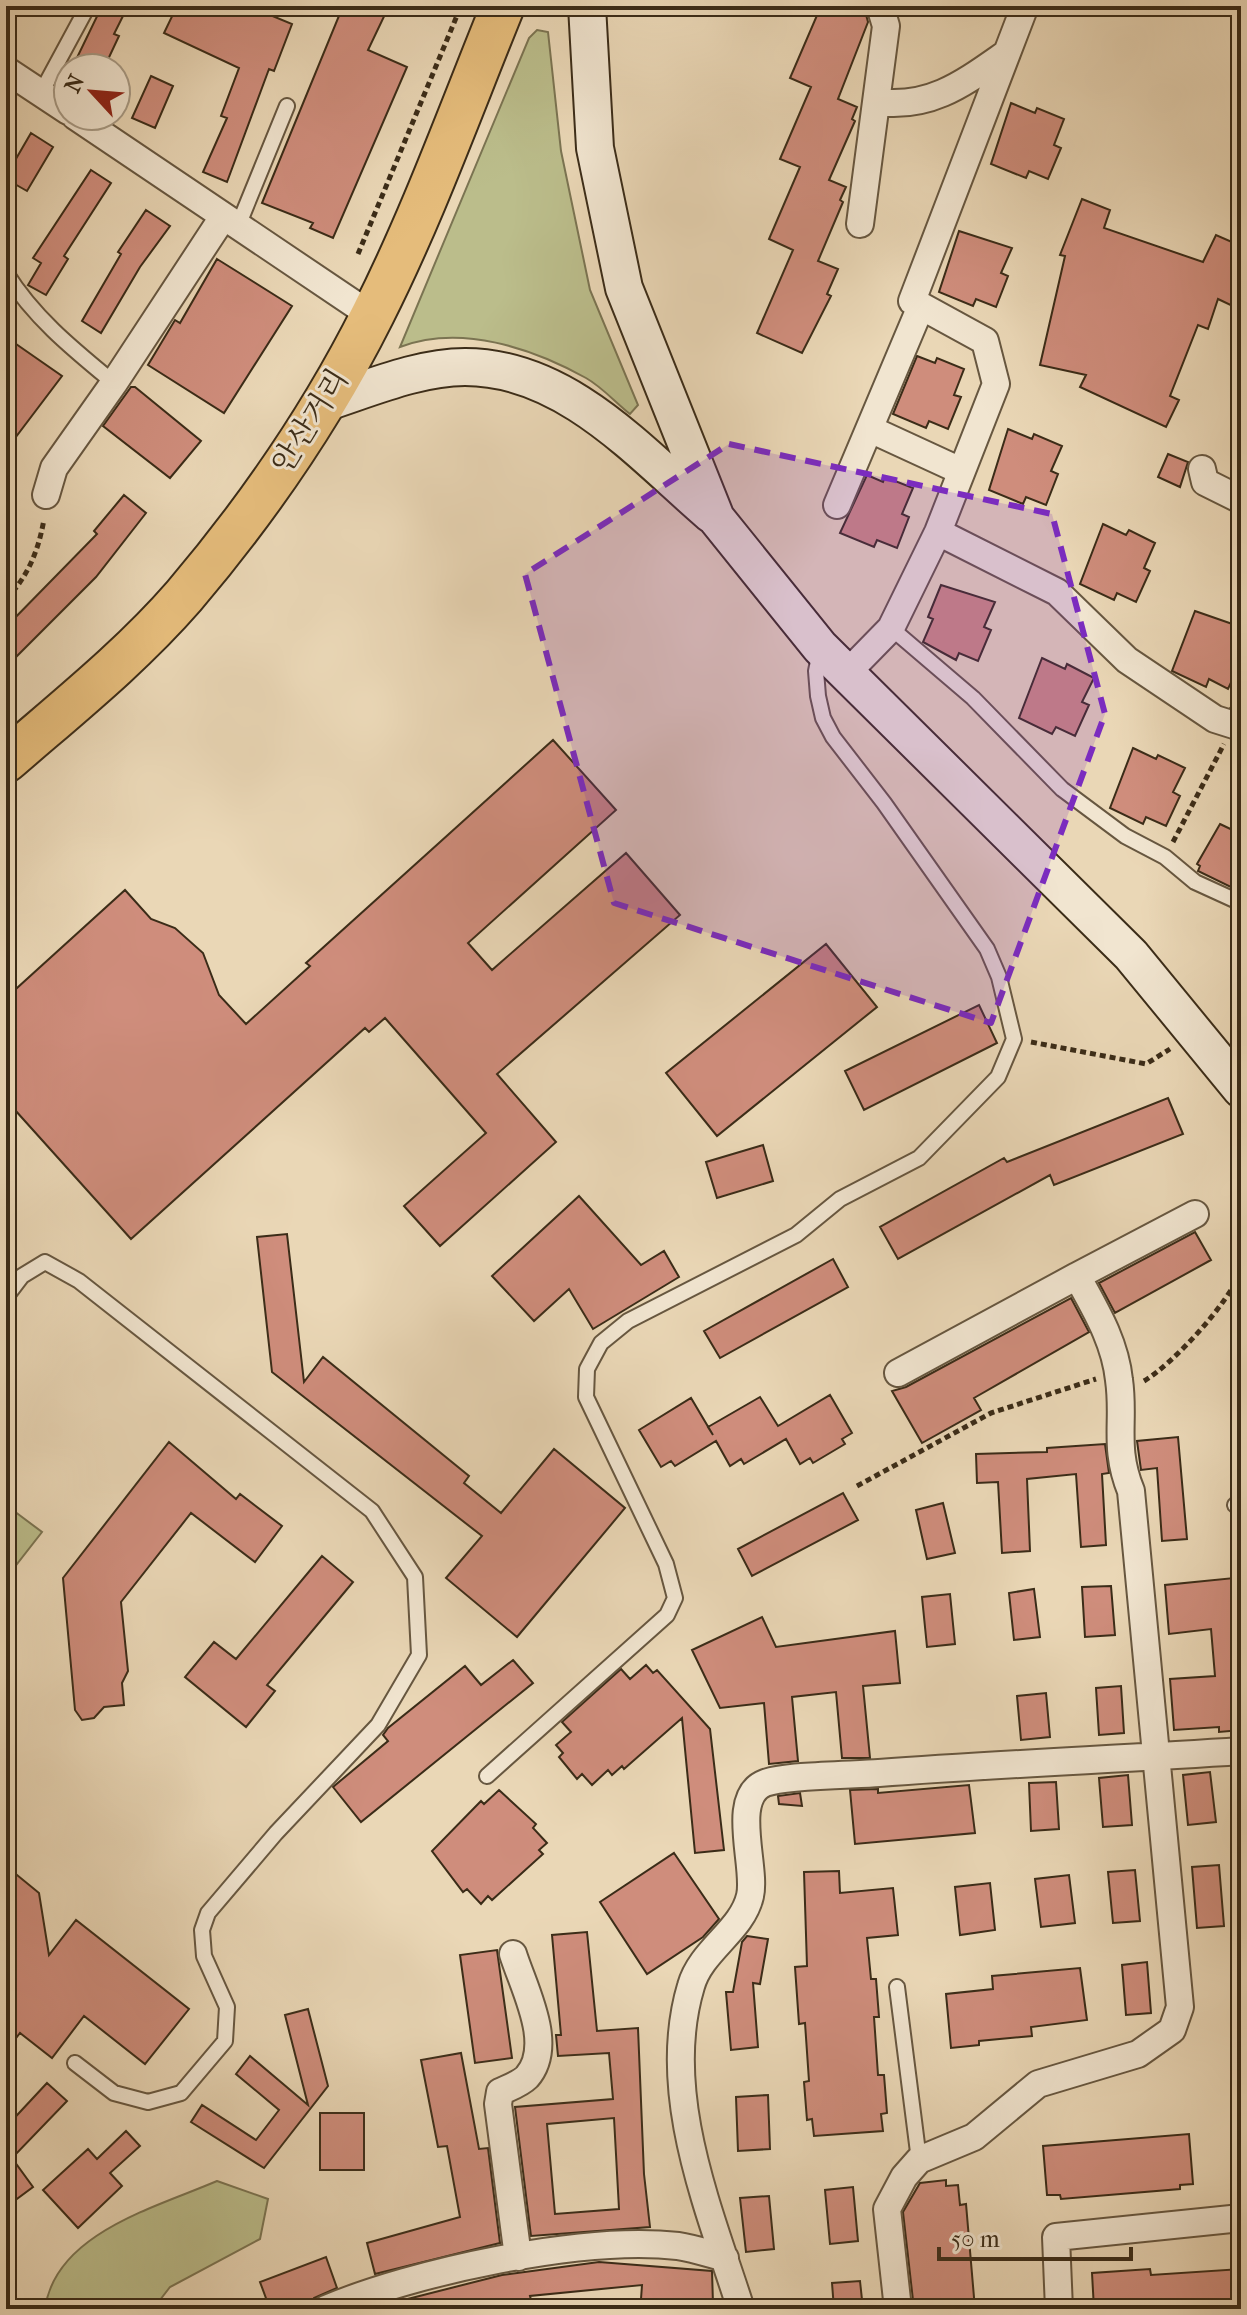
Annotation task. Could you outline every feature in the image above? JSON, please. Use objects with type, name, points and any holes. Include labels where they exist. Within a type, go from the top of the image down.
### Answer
[{"type":"main road","name":"안산거리","points":[[6,761],[116,665],[182,598],[242,525],[297,448],[372,316],[402,254],[503,6]]},
{"type":"main road","points":[[587,6],[595,148],[624,288],[716,518]]},
{"type":"main road","points":[[324,403],[393,380],[463,367],[508,371],[543,383],[580,403],[716,518],[820,647],[1110,934],[1191,1026],[1241,1089]]},
{"type":"street","points":[[860,224],[886,26],[880,6]]},
{"type":"street","points":[[848,672],[891,628],[938,532],[996,384],[985,341],[912,301],[1025,6]]},
{"type":"street","points":[[877,102],[922,103],[966,82],[1007,53]]},
{"type":"street","points":[[6,70],[52,100]]},
{"type":"street","points":[[98,132],[372,316]]},
{"type":"street","points":[[46,495],[54,468],[230,222]]},
{"type":"street","points":[[837,505],[872,430],[921,306]]},
{"type":"street","points":[[872,430],[961,471]]},
{"type":"street","points":[[1202,469],[1205,482],[1241,500]]},
{"type":"street","points":[[938,532],[1057,592],[1127,660],[1215,719],[1237,721]]},
{"type":"street","points":[[898,1373],[1195,1214]]},
{"type":"street","points":[[898,2309],[887,2209],[904,2177],[919,2160],[974,2137],[1038,2084],[1138,2054],[1172,2030],[1180,2007],[1131,1491],[1122,1469],[1118,1431],[1120,1381],[1108,1333],[1077,1276]]},
{"type":"street","points":[[741,2309],[684,2111],[684,2015],[691,1982],[713,1946],[738,1921],[750,1896],[746,1808],[753,1791],[766,1783],[823,1777],[1050,1760],[1241,1751]]},
{"type":"street","points":[[513,1954],[540,2041],[536,2064],[525,2080],[500,2092],[498,2104],[518,2257]]},
{"type":"street","points":[[1059,2309],[1056,2237],[1241,2218]]},
{"type":"street","points":[[326,2309],[363,2294],[518,2257],[614,2244],[679,2246],[725,2258]]},
{"type":"lane","points":[[41,93],[88,6]]},
{"type":"lane","points":[[230,222],[287,106]]},
{"type":"lane","points":[[6,273],[17,292],[67,345],[114,383]]},
{"type":"lane","points":[[891,628],[973,698],[1062,789],[1125,836],[1165,857],[1195,882],[1241,903]]},
{"type":"lane","points":[[487,1776],[667,1615],[675,1598],[666,1564],[586,1397],[587,1369],[601,1343],[628,1321],[796,1235],[840,1199],[919,1158],[998,1077],[1014,1039],[999,977],[987,949],[903,828],[833,737],[823,718],[816,671],[820,647]]},
{"type":"lane","points":[[6,1297],[22,1276],[45,1262],[79,1281],[372,1511],[415,1577],[419,1655],[378,1725],[276,1833],[208,1913],[202,1930],[204,1956],[227,2007],[225,2041],[181,2093],[148,2102],[114,2093],[75,2063]]},
{"type":"lane","points":[[897,1987],[919,2160]]},
{"type":"path","points":[[358,254],[461,6]]},
{"type":"path","points":[[6,599],[22,583],[40,542],[46,495]]},
{"type":"path","points":[[1165,857],[1237,721]]},
{"type":"path","points":[[1014,1039],[1123,1057],[1146,1064],[1174,1047],[1191,1026]]},
{"type":"path","points":[[857,1486],[991,1413],[1095,1379],[1135,1386],[1163,1369],[1192,1338],[1241,1271]]},
{"type":"highlighted area","points":[[729,444],[1052,514],[1105,714],[991,1023],[614,903],[525,574]]},
{"type":"green space","points":[[537,30],[548,32],[561,151],[590,290],[638,405],[630,414],[586,378],[520,349],[471,339],[447,338],[423,340],[400,347],[529,38]]},
{"type":"green space","points":[[6,1505],[42,1532],[6,1578]]},
{"type":"green space","points":[[217,2181],[268,2199],[260,2239],[170,2287],[153,2309],[45,2309],[53,2283],[68,2261],[88,2242],[139,2213]]},
{"type":"building","points":[[102,6],[128,6],[114,34],[119,36],[112,52],[80,52]]},
{"type":"building","points":[[177,6],[248,6],[292,24],[274,71],[269,69],[227,182],[203,172],[227,118],[221,116],[239,68],[164,33]]},
{"type":"building","points":[[343,6],[389,6],[368,50],[407,67],[333,238],[310,228],[313,223],[262,203]]},
{"type":"building","points":[[821,6],[854,6],[865,11],[868,22],[838,99],[857,107],[852,119],[855,121],[829,180],[846,187],[840,200],[843,202],[818,261],[838,269],[827,294],[831,296],[802,353],[757,333],[793,250],[769,239],[800,167],[780,159],[811,87],[790,78]]},
{"type":"building","points":[[151,76],[173,86],[155,128],[132,118]]},
{"type":"building","points":[[1011,103],[1035,113],[1037,108],[1064,119],[1054,145],[1061,148],[1048,179],[1029,171],[1026,178],[991,164]]},
{"type":"building","points":[[31,133],[53,147],[27,191],[6,179],[6,176]]},
{"type":"building","points":[[91,170],[111,183],[64,256],[68,259],[46,295],[28,285],[41,263],[33,258]]},
{"type":"building","points":[[1082,199],[1110,210],[1104,228],[1203,262],[1216,235],[1241,246],[1241,310],[1218,299],[1208,329],[1198,325],[1170,396],[1179,400],[1166,427],[1080,387],[1086,375],[1040,365],[1065,256],[1060,255]]},
{"type":"building","points":[[146,210],[170,226],[140,267],[101,333],[82,321],[121,254],[118,252]]},
{"type":"building","points":[[959,231],[1012,248],[1001,273],[1008,276],[996,307],[976,299],[973,306],[939,292]]},
{"type":"building","points":[[217,259],[292,306],[224,413],[148,365],[175,320],[180,323]]},
{"type":"building","points":[[6,337],[62,376],[6,450]]},
{"type":"building","points":[[917,356],[935,363],[937,358],[964,369],[954,395],[961,397],[948,429],[929,421],[926,428],[893,414]]},
{"type":"building","points":[[131,387],[135,387],[201,441],[170,478],[103,426]]},
{"type":"building","points":[[1008,429],[1032,439],[1034,434],[1062,446],[1051,471],[1058,474],[1046,505],[1026,497],[1023,504],[989,490]]},
{"type":"building","points":[[1168,454],[1188,462],[1180,487],[1158,477]]},
{"type":"building","points":[[867,475],[883,482],[885,477],[913,488],[902,514],[909,517],[897,548],[877,540],[874,547],[840,533]]},
{"type":"building","points":[[124,495],[146,513],[96,577],[6,667],[6,627],[97,534],[94,531]]},
{"type":"building","points":[[1103,524],[1126,535],[1129,530],[1155,543],[1144,568],[1150,571],[1136,602],[1117,593],[1114,600],[1080,584]]},
{"type":"building","points":[[941,585],[995,602],[984,627],[991,630],[978,661],[959,653],[956,660],[923,642],[933,619],[928,617]]},
{"type":"building","points":[[1195,611],[1241,627],[1241,661],[1228,689],[1209,679],[1206,687],[1172,671]]},
{"type":"building","points":[[1042,658],[1065,669],[1067,664],[1094,678],[1082,702],[1089,705],[1075,736],[1056,727],[1052,734],[1019,718]]},
{"type":"building","points":[[553,740],[616,810],[468,943],[492,970],[626,853],[680,915],[497,1074],[556,1142],[440,1246],[404,1206],[486,1133],[385,1018],[369,1032],[365,1028],[131,1239],[6,1100],[6,998],[125,890],[151,919],[175,928],[203,953],[219,995],[246,1024],[310,966],[306,963]]},
{"type":"building","points":[[1133,748],[1156,759],[1158,755],[1185,768],[1173,792],[1180,796],[1166,826],[1146,817],[1143,824],[1110,808]]},
{"type":"building","points":[[1220,824],[1241,834],[1241,892],[1198,871],[1200,866],[1197,864]]},
{"type":"building","points":[[826,944],[877,1007],[717,1136],[666,1073]]},
{"type":"building","points":[[979,1005],[997,1043],[864,1110],[845,1071]]},
{"type":"building","points":[[1168,1098],[1183,1134],[1054,1185],[1050,1175],[898,1259],[880,1227],[1004,1158],[1007,1162]]},
{"type":"building","points":[[763,1145],[773,1181],[717,1198],[706,1162]]},
{"type":"building","points":[[579,1196],[641,1265],[664,1251],[679,1277],[593,1329],[569,1289],[534,1321],[492,1276]]},
{"type":"building","points":[[1195,1232],[1211,1260],[1115,1313],[1099,1283]]},
{"type":"building","points":[[287,1234],[304,1382],[323,1357],[469,1476],[464,1483],[501,1513],[554,1449],[625,1508],[517,1637],[446,1578],[482,1536],[272,1372],[257,1237]]},
{"type":"building","points":[[833,1259],[848,1287],[720,1358],[704,1331]]},
{"type":"building","points":[[1071,1298],[1089,1332],[974,1398],[981,1410],[922,1443],[892,1391],[906,1387]]},
{"type":"building","points":[[830,1395],[852,1433],[842,1439],[845,1444],[813,1463],[810,1458],[800,1464],[786,1439],[744,1464],[741,1459],[730,1466],[716,1441],[675,1466],[671,1461],[661,1467],[639,1430],[691,1398],[708,1427],[760,1397],[778,1426]]},
{"type":"building","points":[[1178,1437],[1187,1539],[1162,1541],[1157,1468],[1141,1470],[1137,1441]]},
{"type":"building","points":[[169,1442],[236,1499],[240,1494],[282,1526],[255,1562],[191,1513],[121,1602],[128,1671],[122,1683],[124,1705],[104,1707],[94,1718],[82,1720],[75,1710],[63,1578]]},
{"type":"building","points":[[1105,1444],[1109,1473],[1102,1474],[1106,1545],[1081,1547],[1076,1474],[1027,1479],[1030,1551],[1002,1553],[998,1482],[977,1483],[976,1454],[1047,1452],[1047,1448]]},
{"type":"building","points":[[843,1493],[858,1520],[752,1576],[738,1549]]},
{"type":"building","points":[[943,1503],[955,1553],[927,1559],[916,1510]]},
{"type":"building","points":[[322,1556],[353,1582],[267,1685],[275,1691],[246,1727],[185,1677],[214,1642],[236,1659]]},
{"type":"building","points":[[1234,1578],[1241,1669],[1241,1730],[1219,1732],[1219,1727],[1174,1730],[1170,1679],[1215,1676],[1211,1629],[1169,1634],[1165,1585]]},
{"type":"building","points":[[1111,1586],[1115,1635],[1085,1637],[1082,1587]]},
{"type":"building","points":[[1034,1589],[1040,1637],[1014,1640],[1009,1593]]},
{"type":"building","points":[[950,1594],[955,1644],[927,1647],[922,1597]]},
{"type":"building","points":[[762,1617],[776,1647],[895,1631],[900,1683],[863,1686],[870,1758],[842,1758],[836,1692],[792,1697],[798,1761],[769,1764],[764,1703],[720,1708],[692,1650]]},
{"type":"building","points":[[513,1660],[533,1683],[361,1822],[333,1787],[388,1741],[383,1735],[388,1728],[465,1666],[481,1685]]},
{"type":"building","points":[[646,1665],[653,1673],[657,1670],[710,1729],[724,1850],[695,1853],[682,1718],[624,1769],[622,1766],[612,1775],[608,1770],[592,1785],[582,1774],[577,1779],[559,1757],[563,1753],[556,1745],[571,1732],[562,1722],[621,1669],[630,1679]]},
{"type":"building","points":[[1121,1686],[1124,1733],[1099,1735],[1096,1688]]},
{"type":"building","points":[[1046,1693],[1050,1737],[1021,1740],[1017,1696]]},
{"type":"building","points":[[1210,1772],[1216,1822],[1188,1825],[1183,1775]]},
{"type":"building","points":[[1128,1775],[1132,1825],[1103,1827],[1099,1778]]},
{"type":"building","points":[[1056,1782],[1059,1829],[1031,1831],[1029,1783]]},
{"type":"building","points":[[969,1785],[975,1833],[855,1844],[850,1790],[878,1789],[878,1793]]},
{"type":"building","points":[[499,1790],[536,1824],[533,1828],[547,1843],[539,1850],[543,1854],[492,1900],[488,1896],[481,1904],[467,1889],[463,1892],[432,1851],[481,1801],[484,1804]]},
{"type":"building","points":[[800,1793],[802,1806],[779,1804],[778,1796]]},
{"type":"building","points":[[674,1853],[719,1919],[703,1937],[647,1974],[600,1902]]},
{"type":"building","points":[[1219,1865],[1224,1926],[1197,1928],[1192,1867]]},
{"type":"building","points":[[6,1866],[39,1893],[49,1955],[76,1920],[189,2009],[145,2064],[84,2016],[52,2058],[20,2033],[6,2051]]},
{"type":"building","points":[[1135,1870],[1140,1921],[1113,1923],[1108,1872]]},
{"type":"building","points":[[839,1871],[840,1893],[893,1888],[898,1935],[867,1938],[871,1979],[876,1979],[879,2017],[874,2017],[878,2075],[884,2075],[887,2113],[881,2114],[883,2131],[814,2136],[812,2119],[807,2120],[804,2082],[809,2081],[805,2023],[799,2024],[795,1967],[807,1966],[804,1872]]},
{"type":"building","points":[[1069,1875],[1075,1923],[1041,1927],[1035,1879]]},
{"type":"building","points":[[990,1883],[995,1930],[960,1935],[955,1887]]},
{"type":"building","points":[[587,1932],[597,2031],[638,2028],[644,2174],[650,2227],[531,2236],[515,2107],[613,2099],[609,2053],[558,2056],[556,2035],[561,2035],[552,1935]],"holes":[[[614,2118],[619,2209],[555,2214],[547,2124]]]},
{"type":"building","points":[[747,1936],[768,1939],[760,1984],[753,1983],[758,2047],[731,2050],[726,1992],[733,1992],[742,1942]]},
{"type":"building","points":[[497,1950],[512,2058],[475,2063],[460,1955]]},
{"type":"building","points":[[1147,1962],[1151,2013],[1126,2015],[1122,1965]]},
{"type":"building","points":[[1080,1968],[1087,2020],[1031,2027],[1032,2036],[979,2041],[979,2045],[951,2048],[946,1994],[993,1989],[992,1976]]},
{"type":"building","points":[[308,2009],[328,2086],[264,2168],[191,2122],[202,2105],[256,2140],[279,2110],[236,2074],[250,2056],[308,2105],[285,2015]]},
{"type":"building","points":[[461,2053],[479,2149],[488,2148],[500,2243],[375,2274],[367,2243],[460,2217],[447,2146],[438,2147],[421,2060]]},
{"type":"building","points":[[47,2083],[67,2101],[12,2158],[33,2187],[6,2207],[6,2127]]},
{"type":"building","points":[[768,2095],[770,2149],[738,2151],[736,2097]]},
{"type":"building","points":[[320,2113],[364,2113],[364,2170],[320,2170]]},
{"type":"building","points":[[126,2131],[140,2146],[110,2173],[122,2186],[78,2228],[43,2190],[88,2149],[97,2159]]},
{"type":"building","points":[[1189,2134],[1193,2184],[1180,2185],[1180,2189],[1061,2199],[1060,2195],[1047,2195],[1043,2146]]},
{"type":"building","points":[[946,2180],[946,2186],[958,2185],[960,2205],[966,2204],[975,2309],[914,2309],[903,2212],[920,2183]]},
{"type":"building","points":[[853,2187],[858,2241],[830,2244],[825,2190]]},
{"type":"building","points":[[769,2196],[774,2249],[746,2252],[740,2198]]},
{"type":"building","points":[[326,2257],[337,2288],[314,2298],[310,2309],[270,2309],[260,2282]]},
{"type":"building","points":[[599,2262],[712,2271],[713,2304],[641,2299],[642,2285],[530,2296],[531,2300],[488,2309],[385,2309],[384,2305],[502,2275]]},
{"type":"building","points":[[1150,2269],[1151,2275],[1241,2269],[1241,2309],[1094,2309],[1092,2273]]},
{"type":"building","points":[[860,2281],[863,2309],[834,2309],[832,2283]]}]
